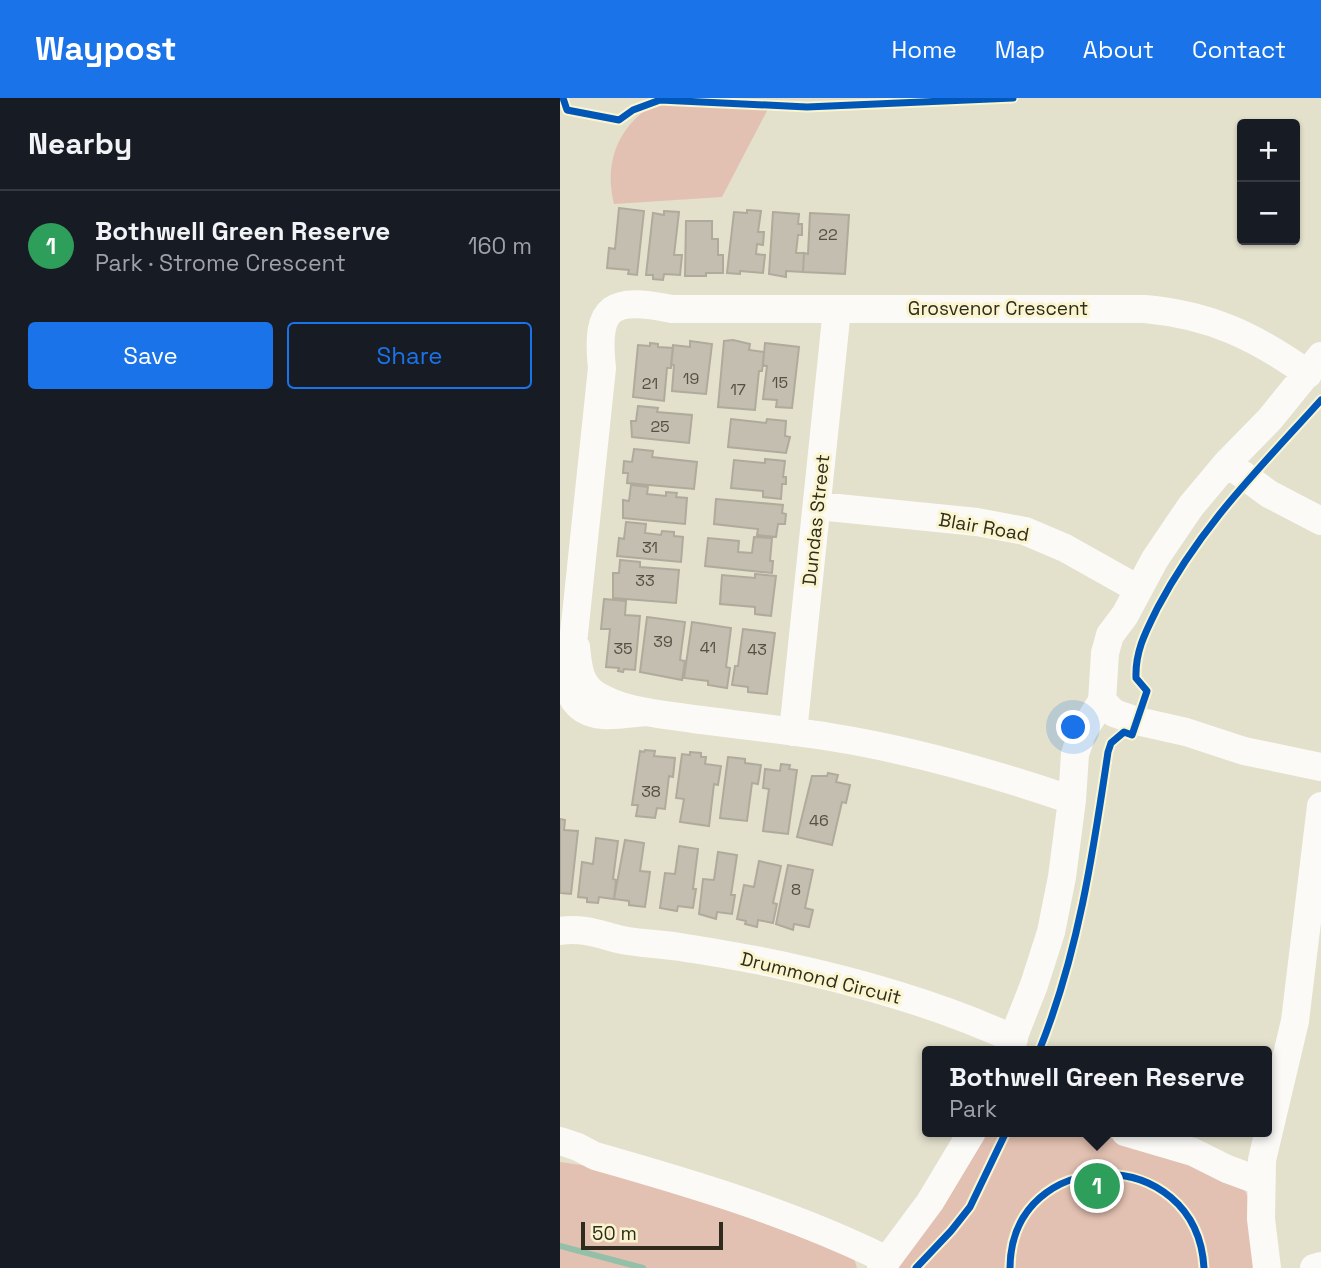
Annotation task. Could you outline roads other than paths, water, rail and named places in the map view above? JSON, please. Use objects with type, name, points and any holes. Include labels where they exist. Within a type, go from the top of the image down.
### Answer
[{"type":"street","name":"Grosvenor Crescent","points":[[1072,800],[999,776],[866,743],[647,712],[579,695],[574,634],[602,368],[617,318],[629,321],[672,309],[1115,308],[1169,311],[1213,321],[1314,365]]},
{"type":"street","name":"Dundas Street","points":[[793,732],[837,309]]},
{"type":"street","points":[[1011,1045],[1051,932],[1062,877],[1072,800],[1111,704],[1107,644],[1110,635],[1125,615],[1175,529],[1227,463],[1270,419],[1314,365]]},
{"type":"street","points":[[1227,463],[1269,494],[1321,521]]},
{"type":"street","name":"Blair Road","points":[[818,506],[977,522],[1025,531],[1065,548],[1138,589]]},
{"type":"street","points":[[1111,704],[1142,707],[1186,732],[1244,751],[1321,767]]},
{"type":"street","points":[[1272,1125],[1283,1080],[1310,996],[1321,806]]},
{"type":"street","name":"Drummond Circuit","points":[[560,931],[598,932],[622,940]]},
{"type":"street","name":"Drummond Circuit","points":[[560,951],[571,945],[622,940],[685,947],[815,974],[918,1003],[989,1028],[1011,1045]]},
{"type":"street","points":[[560,1142],[595,1156],[713,1190],[775,1212],[884,1264],[936,1194],[969,1137]]},
{"type":"street","points":[[1142,1137],[1261,1170]]},
{"type":"street","points":[[1268,1268],[1262,1230],[1261,1170],[1269,1137]]},
{"type":"street","points":[[560,1156],[595,1156]]},
{"type":"street","points":[[1314,1268],[1321,1266]]},
{"type":"waterway","points":[[560,1246],[643,1268]]},
{"type":"place","name":"Bothwell Green Reserve","points":[[1097,1186]]}]
